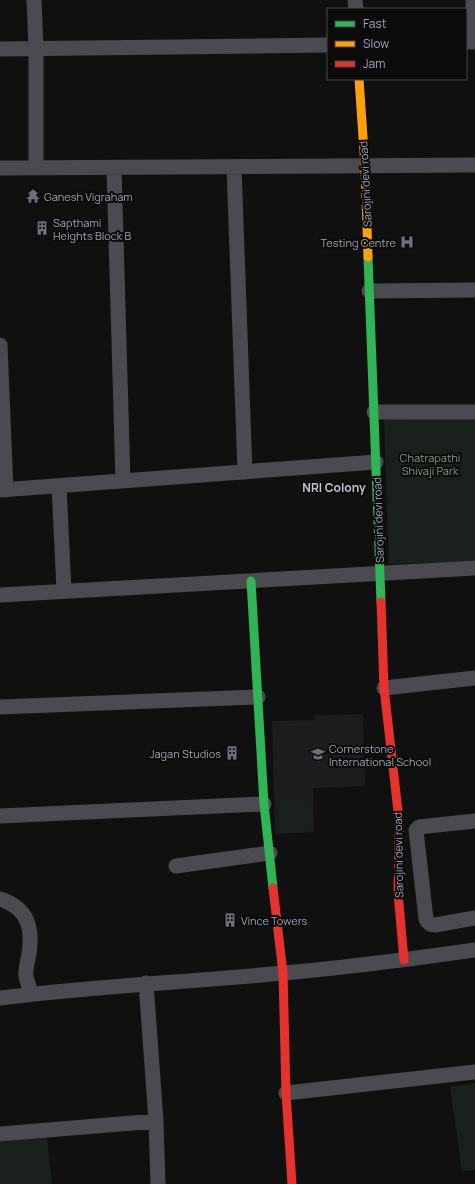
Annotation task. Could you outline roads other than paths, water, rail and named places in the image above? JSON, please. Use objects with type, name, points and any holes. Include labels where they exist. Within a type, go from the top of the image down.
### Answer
[{"type":"street","points":[[34,0],[36,48],[36,168]]},
{"type":"street","points":[[472,42],[473,0]]},
{"type":"street","points":[[0,49],[327,45]]},
{"type":"street","name":"Sarojini devi road","points":[[359,80],[365,166],[384,688],[399,827],[398,893],[404,960]]},
{"type":"street","points":[[0,168],[475,165]]},
{"type":"street","points":[[234,167],[244,472]]},
{"type":"street","points":[[114,168],[123,481]]},
{"type":"street","points":[[369,291],[475,290]]},
{"type":"street","points":[[0,344],[3,490],[376,462]]},
{"type":"street","points":[[374,412],[475,412]]},
{"type":"street","points":[[59,486],[64,591]]},
{"type":"street","points":[[0,595],[475,568]]},
{"type":"street","points":[[252,580],[264,804],[283,974],[286,1093],[292,1184]]},
{"type":"street","points":[[384,688],[475,678]]},
{"type":"street","points":[[0,707],[258,697]]},
{"type":"street","points":[[0,816],[264,804]]},
{"type":"street","points":[[399,827],[475,812]]},
{"type":"street","points":[[475,821],[419,827],[417,828],[416,832],[426,919],[428,923],[435,924],[475,918]]},
{"type":"street","points":[[399,827],[416,832]]},
{"type":"street","points":[[176,866],[270,853]]},
{"type":"street","points":[[0,899],[21,912],[26,917],[30,928],[31,937],[26,976],[31,994]]},
{"type":"street","points":[[0,998],[146,983],[283,974],[475,950]]},
{"type":"street","points":[[146,983],[156,1121],[158,1184]]},
{"type":"street","points":[[286,1093],[475,1072]]},
{"type":"street","points":[[0,1134],[156,1121]]},
{"type":"place","name":"Ganesh Vigraham","points":[[33,196]]},
{"type":"place","name":"Sapthami Heights Block B","points":[[42,228]]},
{"type":"place","name":"Testing Centre","points":[[407,242]]},
{"type":"place","name":"Jagan Studios","points":[[232,753]]},
{"type":"place","name":"Cornerstone International School","points":[[318,754]]},
{"type":"place","name":"Vince Towers","points":[[230,920]]},
{"type":"district","name":"NRI Colony","points":[[334,487]]},
{"type":"park label","name":"Chatrapathi Shivaji Park","points":[[430,463]]}]
